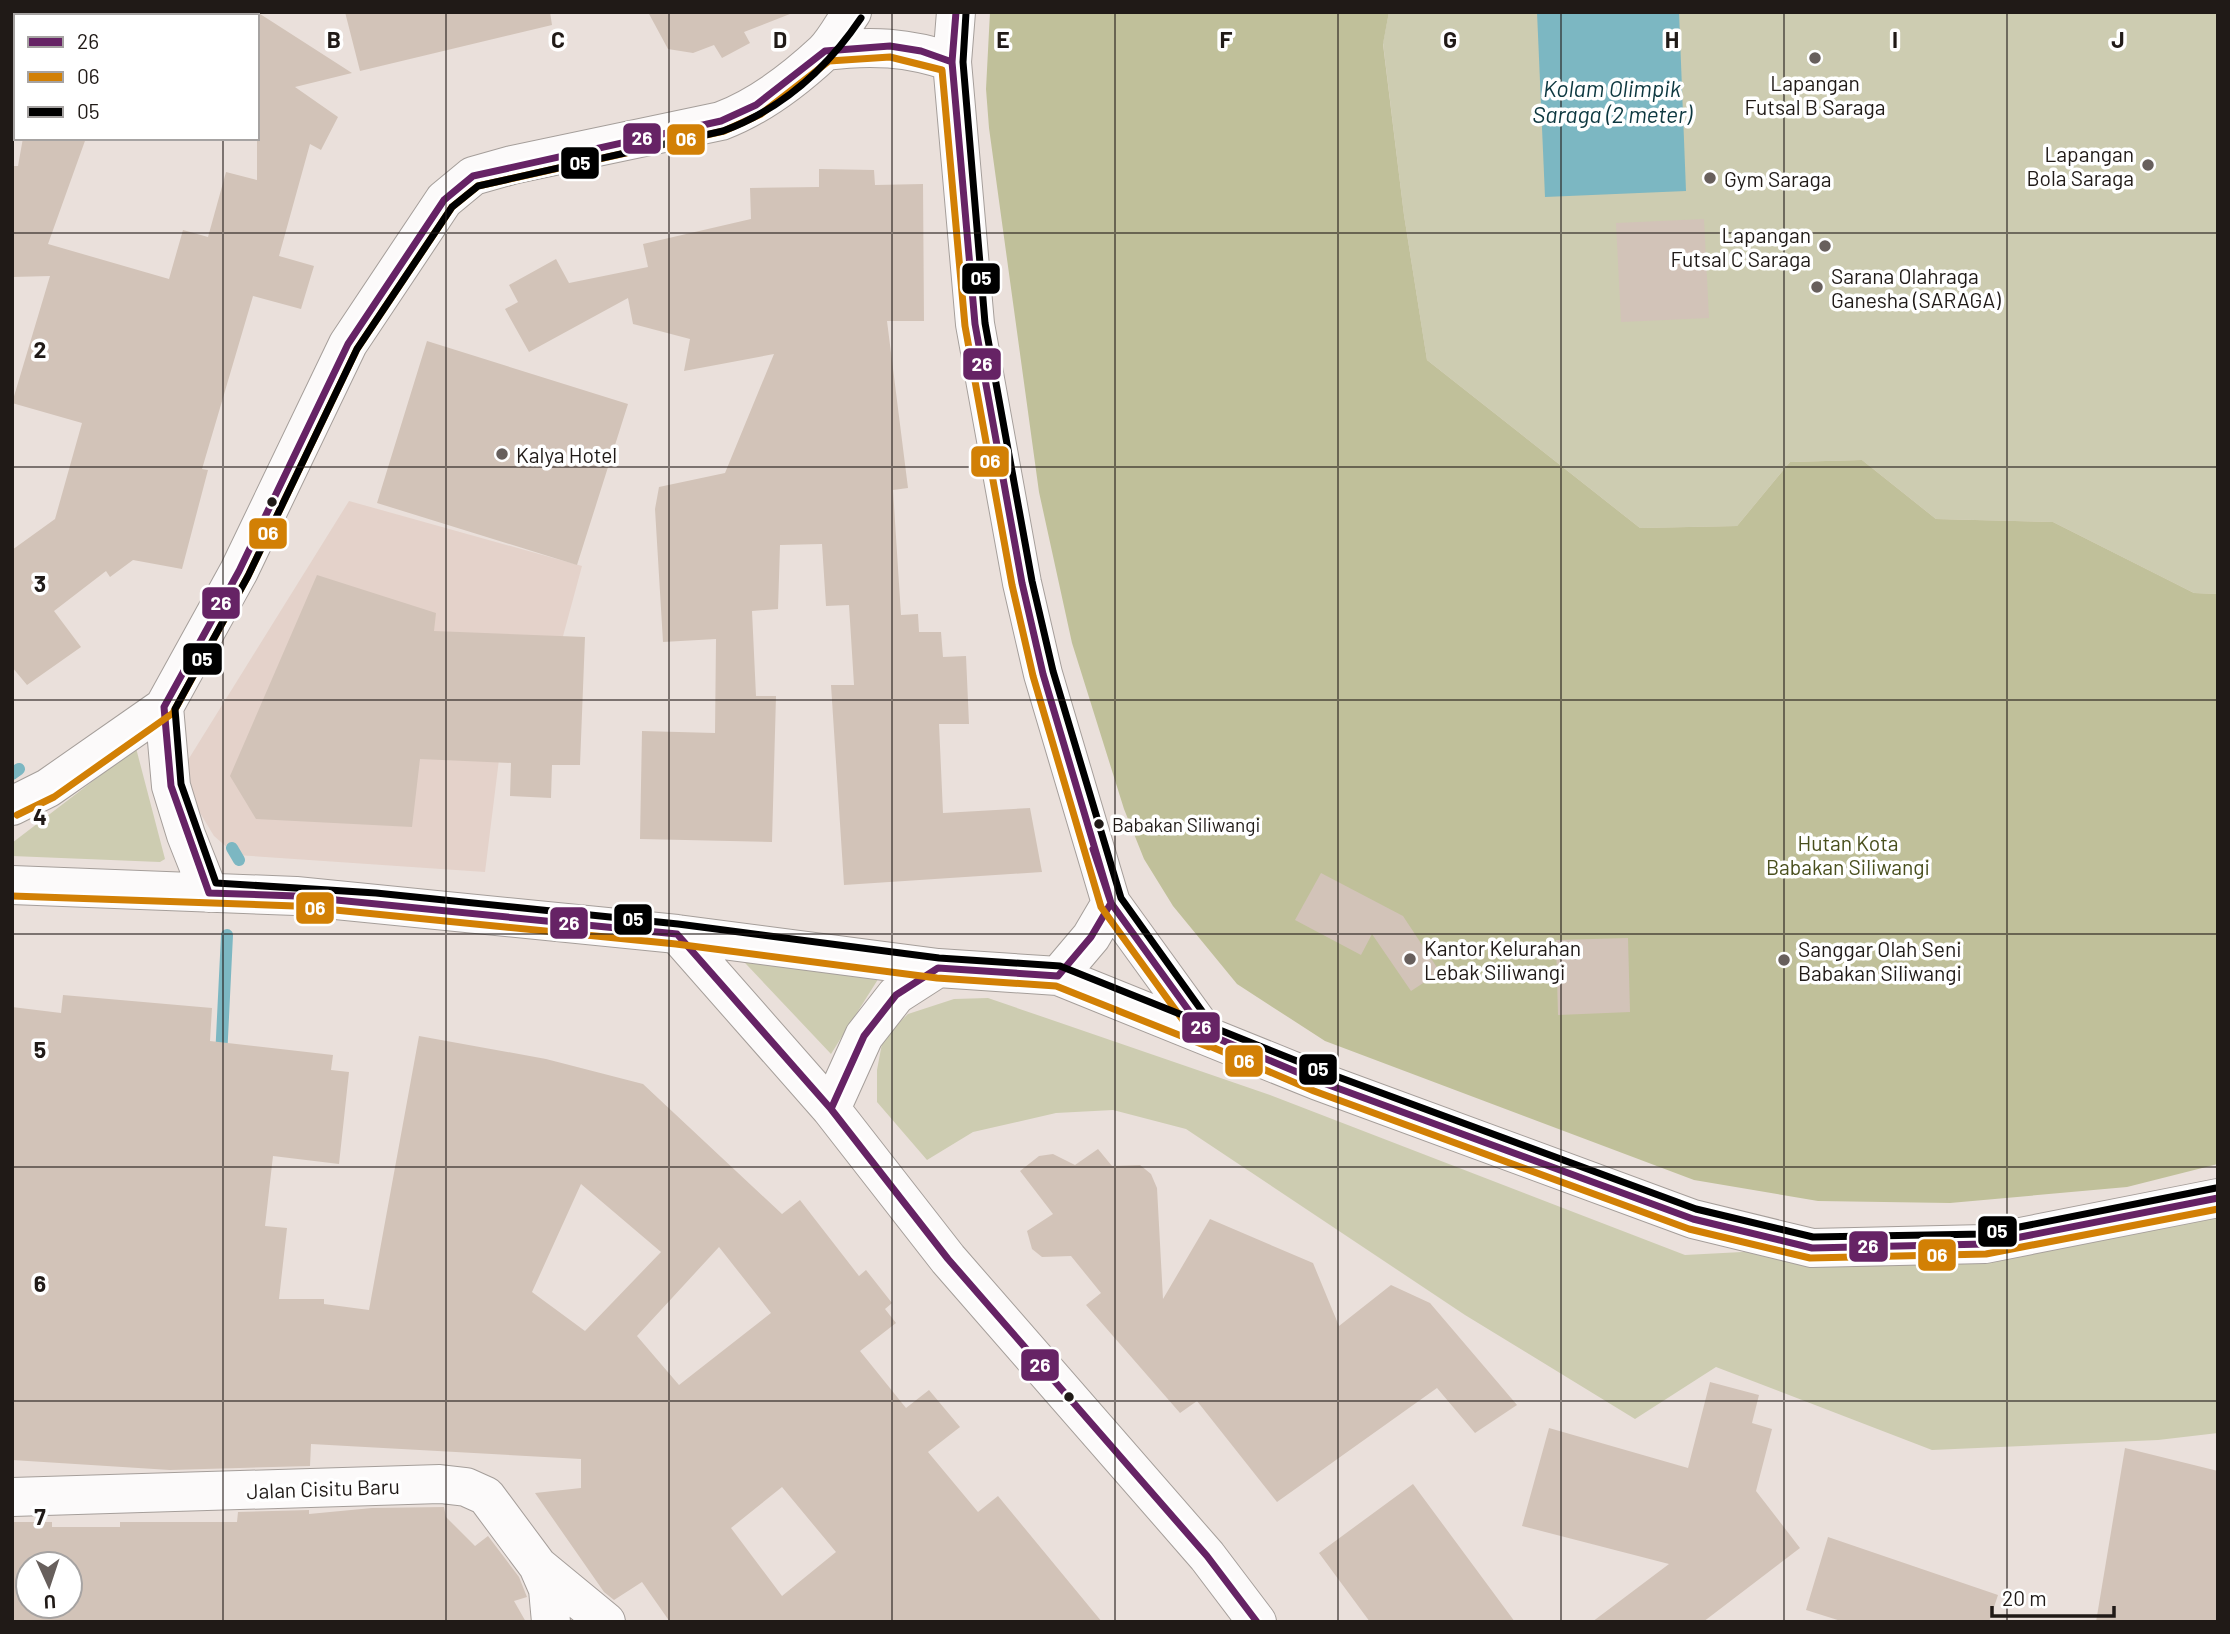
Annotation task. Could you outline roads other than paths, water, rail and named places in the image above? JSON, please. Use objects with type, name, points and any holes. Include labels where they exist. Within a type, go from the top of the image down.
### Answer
[{"type":"main road","points":[[12,806],[48,788],[164,707],[239,570],[348,344],[444,200],[473,176],[512,165],[721,121],[756,105],[825,51],[852,12]]},
{"type":"main road","points":[[956,12],[952,62],[975,324],[1022,583],[1067,765],[1111,904],[1205,1033]]},
{"type":"main road","points":[[825,51],[890,46],[921,51],[952,62]]},
{"type":"main road","points":[[164,707],[171,786],[186,835],[209,893]]},
{"type":"main road","points":[[12,885],[296,896],[677,934],[939,968],[1058,976],[1205,1033],[1318,1081],[1693,1219],[1812,1248],[1985,1244],[2218,1198]]},
{"type":"main road","points":[[1058,976],[1091,937],[1111,904]]},
{"type":"main road","points":[[677,934],[831,1110],[948,1259],[1208,1556],[1257,1622]]},
{"type":"main road","points":[[831,1110],[864,1035],[896,995],[939,968]]},
{"type":"main road","name":"Jalan Cisitu Baru","points":[[12,1497],[440,1484],[466,1487],[486,1496],[538,1566],[548,1589],[551,1622]]},
{"type":"main road","points":[[538,1566],[606,1622]]},
{"type":"water","name":"Kolam Olimpik Saraga (2 meter)","points":[[1537,12],[1679,12],[1686,191],[1545,197]]},
{"type":"waterway","points":[[12,774],[19,769]]},
{"type":"waterway","points":[[232,848],[239,860]]},
{"type":"waterway","points":[[221,1058],[227,935]]},
{"type":"place","name":"Lapangan Futsal B Saraga","points":[[1815,58]]},
{"type":"place","name":"Lapangan Bola Saraga","points":[[2148,165]]},
{"type":"place","name":"Gym Saraga","points":[[1710,178]]},
{"type":"place","name":"Lapangan Futsal C Saraga","points":[[1825,246]]},
{"type":"place","name":"Sarana Olahraga Ganesha (SARAGA)","points":[[1817,287]]},
{"type":"place","name":"Kalya Hotel","points":[[502,454]]},
{"type":"place","name":"Babakan Siliwangi","points":[[1099,824]]},
{"type":"place","name":"Kantor Kelurahan Lebak Siliwangi","points":[[1410,959]]},
{"type":"place","name":"Sanggar Olah Seni Babakan Siliwangi","points":[[1784,960]]},
{"type":"park label","name":"Hutan Kota Babakan Siliwangi","points":[[1848,854]]}]
